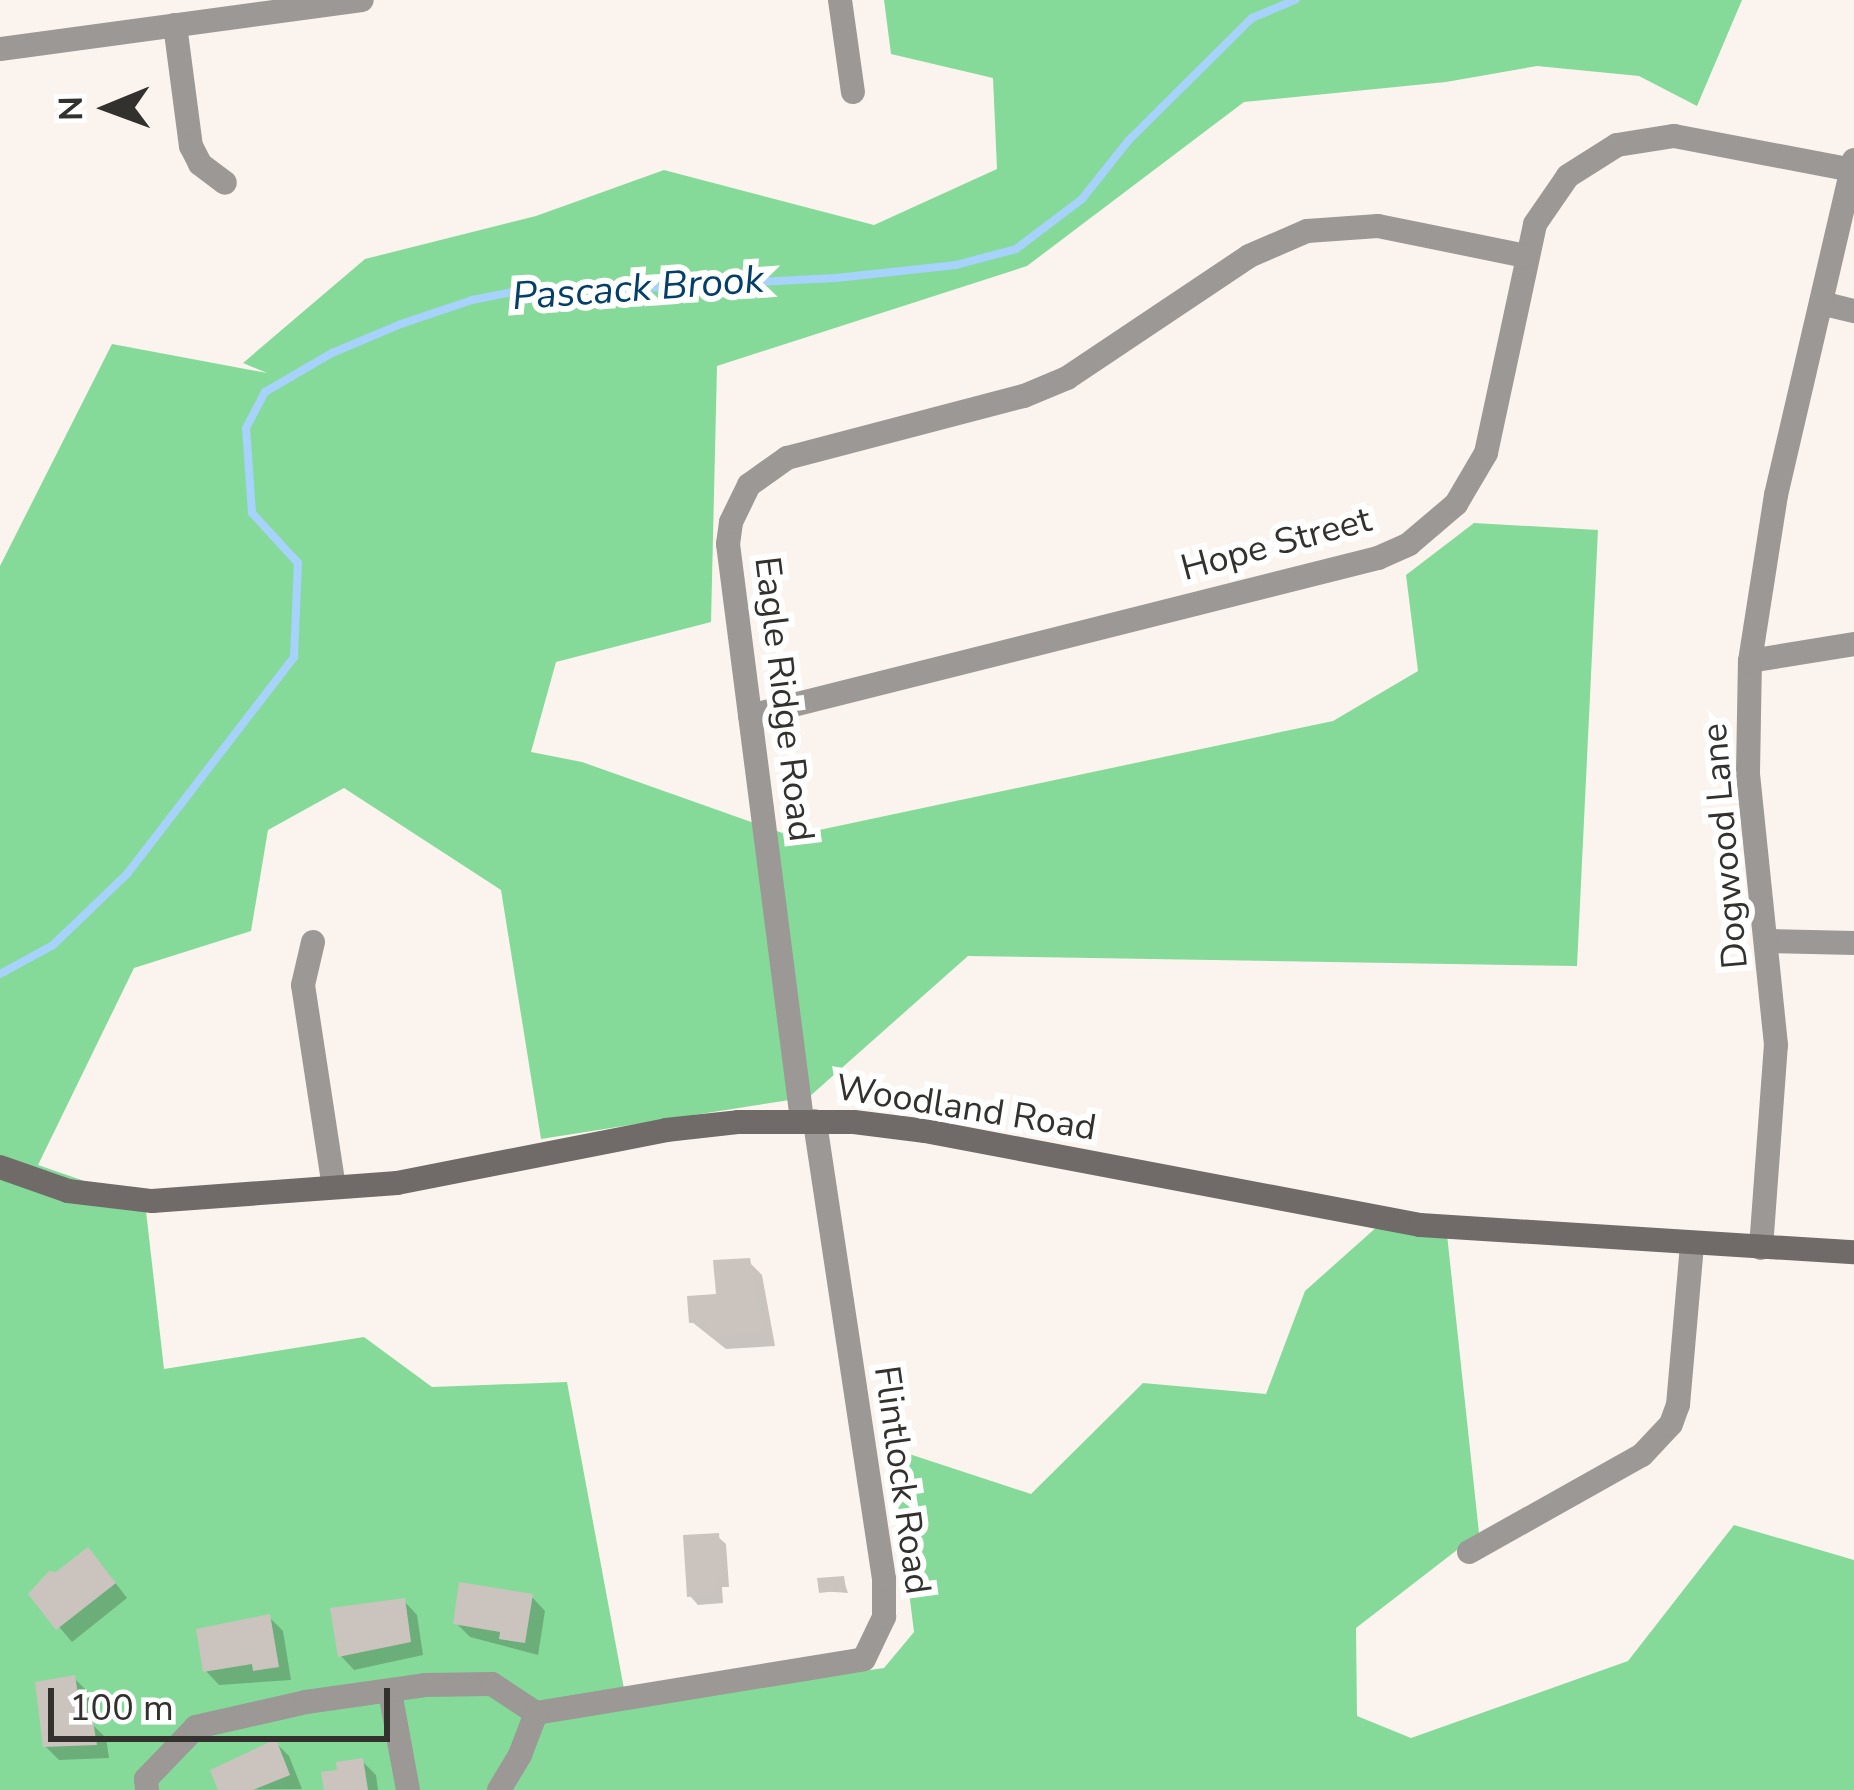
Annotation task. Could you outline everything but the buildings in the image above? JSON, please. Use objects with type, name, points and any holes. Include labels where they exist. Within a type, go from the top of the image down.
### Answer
[{"type":"street","points":[[0,50],[362,0]]},
{"type":"street","points":[[840,0],[853,92]]},
{"type":"street","points":[[175,26],[191,146],[200,164],[225,183]]},
{"type":"street","name":"Hope Street","points":[[750,716],[1378,558],[1409,544],[1456,504],[1486,453],[1535,224],[1568,176],[1617,145],[1646,137],[1695,138],[1853,165]]},
{"type":"street","name":"Dogwood Lane","points":[[1761,1248],[1776,1046],[1748,773],[1750,661],[1765,550],[1853,165]]},
{"type":"street","name":"Eagle Ridge Road","points":[[808,1120],[728,544],[738,502],[767,469],[787,458],[1024,395],[1067,378],[1249,256],[1307,231],[1378,226],[1526,256]]},
{"type":"street","points":[[1821,303],[1854,311]]},
{"type":"street","points":[[1750,661],[1854,644]]},
{"type":"street","points":[[1768,941],[1854,943]]},
{"type":"street","points":[[314,942],[303,986],[334,1187]]},
{"type":"street","name":"Woodland Road","points":[[0,1167],[68,1191],[110,1199],[334,1187],[398,1183],[666,1130],[808,1120],[925,1130],[1420,1226],[1854,1252]]},
{"type":"street","name":"Flintlock Road","points":[[536,1713],[864,1659],[876,1640],[884,1617],[884,1579],[808,1120]]},
{"type":"street","points":[[1469,1552],[1642,1455],[1671,1424],[1678,1405],[1693,1244]]},
{"type":"street","points":[[147,1790],[146,1779],[196,1727],[306,1702],[492,1684],[536,1713],[520,1755],[499,1790]]},
{"type":"street","points":[[390,1692],[408,1790]]},
{"type":"green space","points":[[884,0],[1742,0],[1697,106],[1639,76],[1537,66],[1446,82],[1244,102],[1027,266],[717,366],[711,622],[556,662],[531,752],[582,762],[791,836],[1333,721],[1418,671],[1406,575],[1474,523],[1598,530],[1577,966],[968,956],[809,1097],[541,1139],[501,890],[344,788],[268,830],[251,931],[134,968],[38,1165],[145,1202],[164,1369],[364,1337],[432,1387],[567,1382],[627,1705],[884,1668],[914,1632],[891,1448],[1031,1494],[1143,1383],[1266,1394],[1305,1291],[1388,1217],[1446,1225],[1479,1533],[1356,1628],[1357,1716],[1411,1738],[1628,1661],[1734,1525],[1854,1560],[1854,1790],[0,1790],[0,566],[112,344],[267,373],[243,363],[365,259],[536,216],[664,170],[874,225],[997,169],[993,78],[891,54]]},
{"type":"waterway","name":"Pascack Brook","points":[[0,974],[53,945],[127,874],[294,657],[298,563],[252,513],[246,428],[265,392],[332,353],[401,324],[472,300],[533,288],[645,288],[836,278],[956,265],[1016,249],[1082,199],[1129,140],[1252,18],[1295,0]]}]
